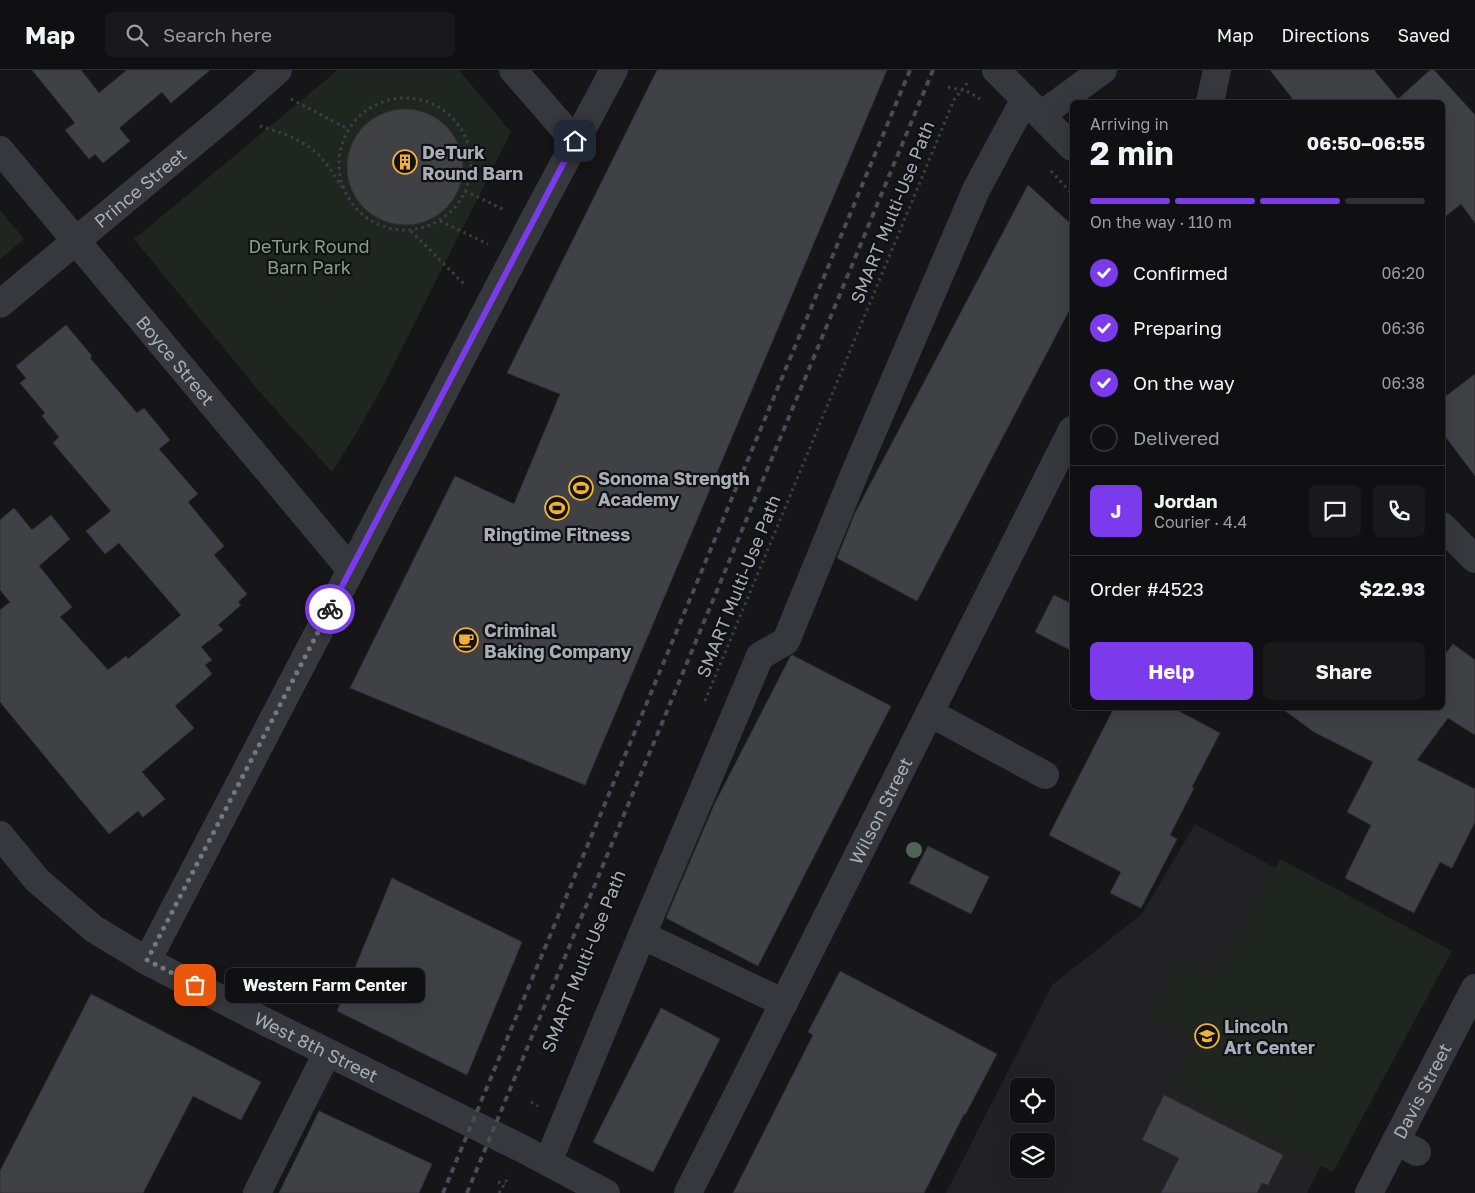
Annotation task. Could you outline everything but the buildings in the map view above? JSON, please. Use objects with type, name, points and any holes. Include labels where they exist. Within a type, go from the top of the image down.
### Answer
[{"type":"street","points":[[513,70],[575,141]]},
{"type":"street","points":[[147,960],[514,256],[614,70]]},
{"type":"street","points":[[548,1162],[760,656],[786,641],[856,470],[976,190],[1033,107],[1103,70]]},
{"type":"street","points":[[1210,100],[1217,70]]},
{"type":"street","points":[[984,73],[1033,107],[1070,145]]},
{"type":"street","name":"Prince Street","points":[[0,304],[226,116],[263,75]]},
{"type":"street","name":"Boyce Street","points":[[0,150],[351,570]]},
{"type":"street","name":"Wilson Street","points":[[688,1193],[1070,434]]},
{"type":"street","points":[[1445,529],[1475,559]]},
{"type":"street","points":[[930,713],[1045,775]]},
{"type":"street","name":"West 8th Street","points":[[0,835],[37,880],[94,929],[147,960],[606,1193]]},
{"type":"street","points":[[642,935],[784,1003]]},
{"type":"street","name":"Davis Street","points":[[1369,1193],[1407,1146],[1475,988]]},
{"type":"street","points":[[257,1193],[328,1053]]},
{"type":"path","name":"SMART Multi-Use Path","points":[[702,709],[954,100],[984,73]]},
{"type":"path","points":[[263,75],[348,129]]},
{"type":"path","points":[[226,116],[266,128],[302,142],[324,161],[354,208],[370,221],[390,230],[410,231],[430,226],[448,215],[462,200],[470,180],[471,159],[466,139],[456,122],[440,108],[420,100],[400,98],[380,102],[361,114],[348,129],[340,149],[338,170],[344,190]]},
{"type":"path","points":[[466,191],[532,222]]},
{"type":"path","points":[[439,221],[514,256]]},
{"type":"path","points":[[410,231],[488,308]]},
{"type":"path","points":[[532,1102],[538,1106],[535,1112]]},
{"type":"path","points":[[499,1193],[510,1173]]},
{"type":"path","points":[[498,1182],[505,1184]]},
{"type":"shaded area","name":"Lincoln Art Center","points":[[1195,824],[1430,953],[1307,1193],[946,1193],[1052,985],[1142,914]]},
{"type":"green space","name":"DeTurk Round Barn Park","points":[[338,70],[459,70],[511,132],[383,386],[332,472],[258,390],[134,239]]},
{"type":"green space","points":[[0,210],[24,239],[0,259]]},
{"type":"green space","points":[[1280,859],[1452,951],[1333,1172],[1273,1140],[1298,1092],[1249,1067],[1296,1093],[1271,1140],[1174,1088],[1222,997],[1198,1040],[1151,1014],[1180,960],[1215,979]]},
{"type":"railway","points":[[443,1193],[910,70]]},
{"type":"railway","points":[[467,1193],[933,70]]},
{"type":"way so far","points":[[195,985],[147,960],[330,609]]},
{"type":"place","name":"DeTurk Round Barn","points":[[405,162]]},
{"type":"place","name":"Sonoma Strength Academy","points":[[581,488]]},
{"type":"place","name":"Ringtime Fitness","points":[[557,508]]},
{"type":"place","name":"Criminal Baking Company","points":[[466,640]]},
{"type":"place","name":"Western Farm Center","points":[[195,985]]},
{"type":"place","name":"Lincoln Art Center","points":[[1207,1036]]},
{"type":"route","points":[[330,609],[575,141]]}]
